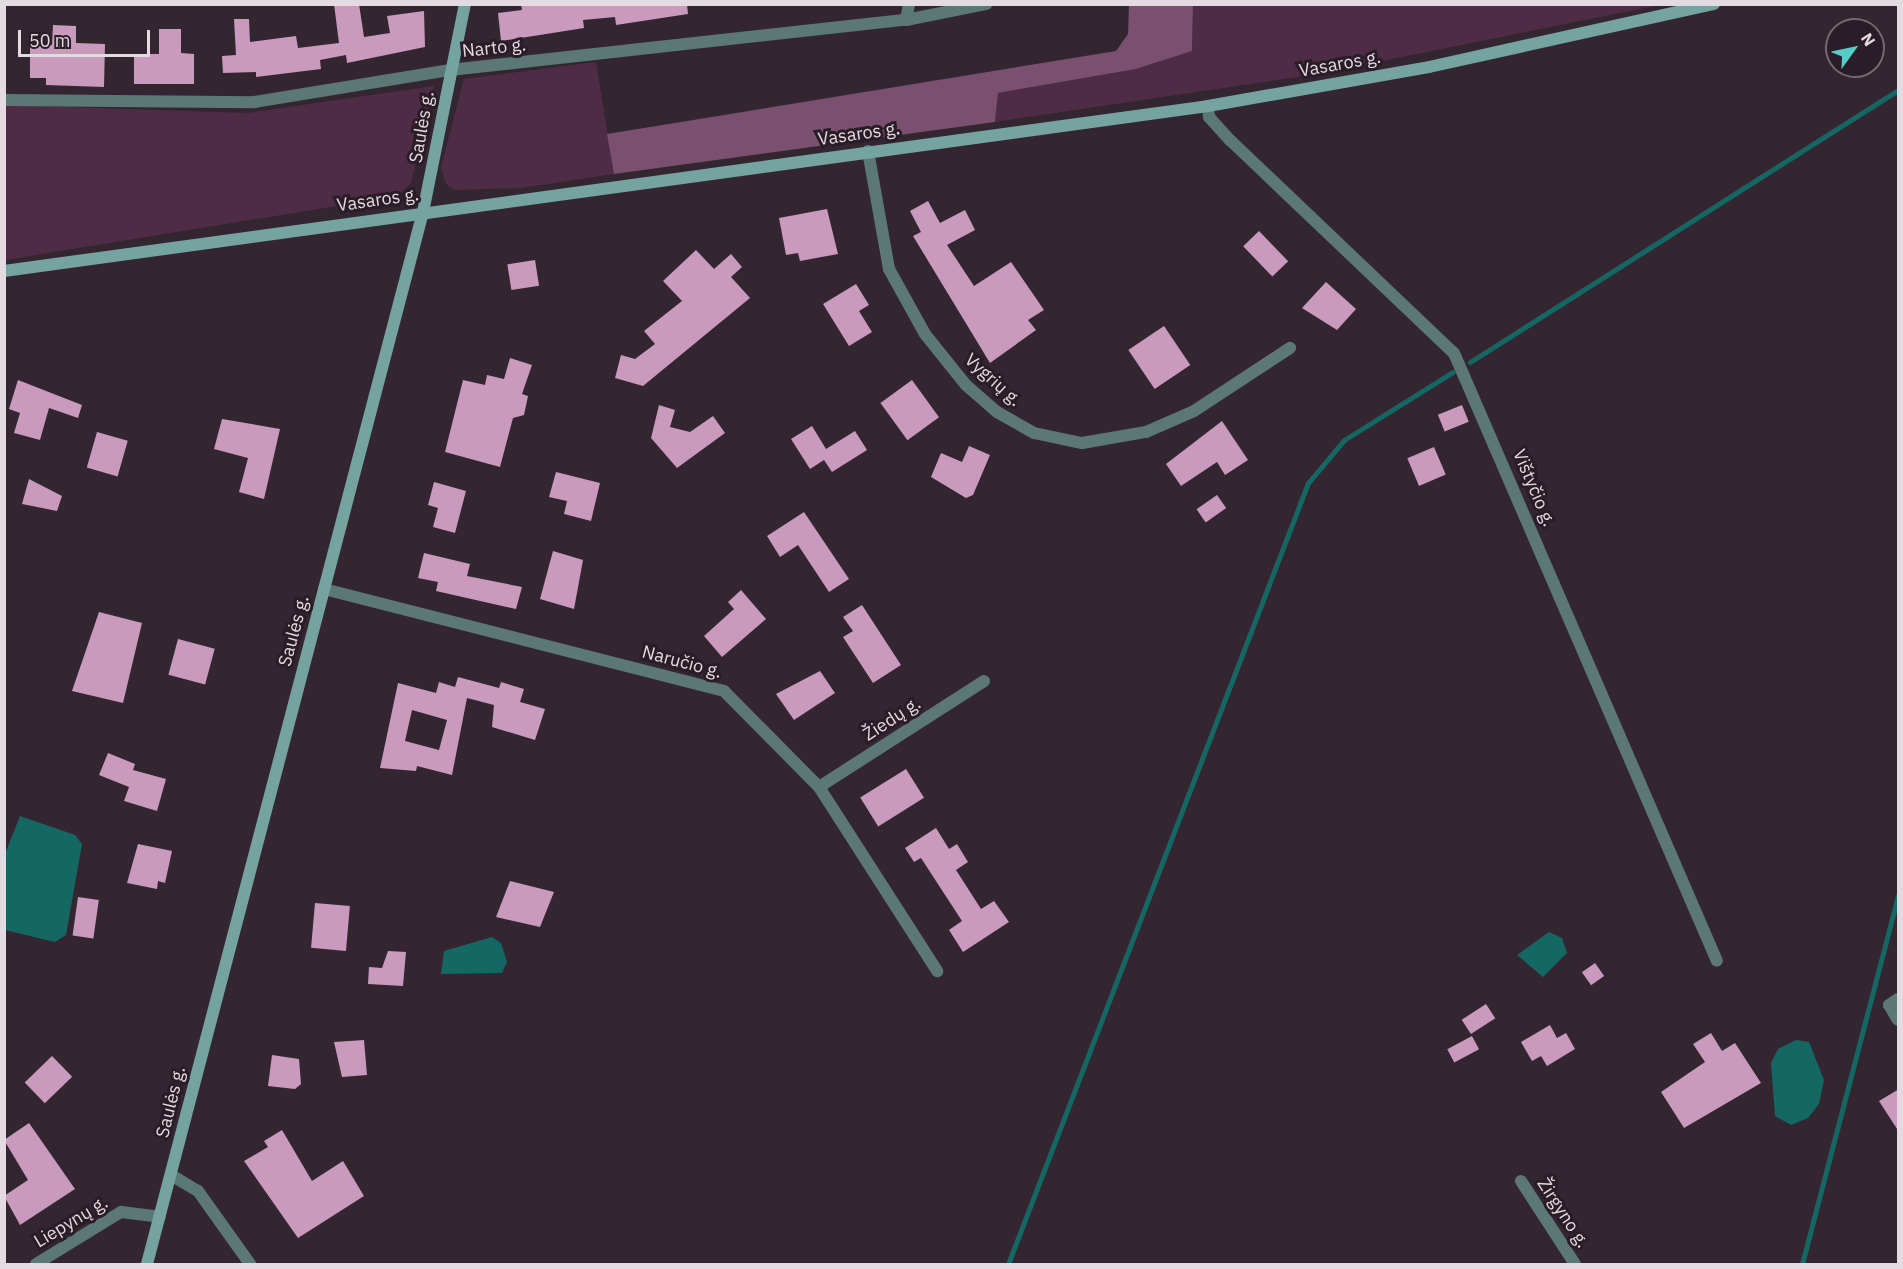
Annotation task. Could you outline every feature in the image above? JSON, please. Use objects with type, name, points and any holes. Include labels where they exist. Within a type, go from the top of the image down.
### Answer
[{"type":"main road","name":"Saulės g.","points":[[147,1264],[423,212],[465,4]]},
{"type":"main road","name":"Vasaros g.","points":[[5,273],[423,212],[1208,106],[1429,67],[1714,4]]},
{"type":"street","points":[[906,20],[909,4]]},
{"type":"street","name":"Narto g.","points":[[4,100],[254,102],[450,70],[906,20],[986,4]]},
{"type":"street","name":"Vištyčio g.","points":[[1208,106],[1223,134],[1454,353],[1717,961]]},
{"type":"street","name":"Vygrių g.","points":[[868,151],[889,269],[925,334],[966,385],[1034,433],[1082,443],[1146,432],[1194,411],[1290,348]]},
{"type":"street","name":"Naručio g.","points":[[324,589],[724,691],[819,787],[937,971]]},
{"type":"street","name":"Žiedų g.","points":[[819,787],[984,681]]},
{"type":"street","points":[[1894,1002],[1899,1020]]},
{"type":"street","points":[[171,1175],[198,1191],[250,1264]]},
{"type":"street","name":"Žirgyno g.","points":[[1521,1181],[1575,1264]]},
{"type":"street","name":"Liepynų g.","points":[[36,1264],[121,1212],[160,1217]]},
{"type":"shaded area","points":[[1129,5],[1193,5],[1192,51],[1136,69],[998,93],[995,122],[614,174],[607,134],[1116,51],[1128,34]]},
{"type":"shaded area","points":[[1193,5],[1660,5],[1317,74],[995,122],[998,93],[1136,69],[1192,51]]},
{"type":"shaded area","points":[[596,62],[614,174],[521,188],[454,190],[446,184],[441,167],[464,79]]},
{"type":"shaded area","points":[[434,86],[411,183],[398,196],[5,260],[5,105],[247,113]]},
{"type":"shaded area","points":[[20,816],[75,835],[82,844],[66,935],[55,942],[5,930],[5,854]]},
{"type":"shaded area","points":[[1549,932],[1562,938],[1567,953],[1543,977],[1517,955]]},
{"type":"shaded area","points":[[492,937],[501,943],[507,962],[502,973],[441,974],[444,951]]},
{"type":"shaded area","points":[[1796,1040],[1809,1042],[1824,1080],[1819,1104],[1808,1118],[1791,1125],[1775,1116],[1771,1063],[1778,1049]]},
{"type":"building","points":[[334,4],[359,4],[364,37],[390,33],[387,16],[424,11],[425,47],[347,63],[346,55],[320,60],[321,69],[256,77],[256,72],[223,73],[222,56],[236,55],[234,19],[249,19],[250,42],[296,36],[298,48],[339,43]]},
{"type":"building","points":[[521,4],[687,4],[688,14],[616,25],[615,17],[583,20],[584,28],[501,41],[498,13],[522,10]]},
{"type":"building","points":[[53,25],[76,26],[76,43],[105,44],[104,87],[46,85],[46,78],[30,78],[30,45],[52,45]]},
{"type":"building","points":[[159,29],[181,29],[181,53],[194,54],[194,84],[134,84],[134,54],[159,54]]},
{"type":"building","points":[[928,201],[940,223],[965,210],[975,230],[947,245],[974,286],[1011,262],[1044,310],[1028,320],[1036,330],[990,363],[913,236],[921,232],[910,211]]},
{"type":"building","points":[[827,209],[838,254],[800,261],[798,253],[786,255],[779,218]]},
{"type":"building","points":[[1259,231],[1288,261],[1272,276],[1243,246]]},
{"type":"building","points":[[696,250],[714,269],[731,254],[742,267],[731,277],[750,298],[643,386],[615,378],[621,355],[635,359],[655,344],[644,331],[682,301],[663,281]]},
{"type":"building","points":[[535,260],[539,286],[511,290],[507,264]]},
{"type":"building","points":[[1326,282],[1356,309],[1337,330],[1302,308]]},
{"type":"building","points":[[856,284],[869,305],[859,311],[872,332],[849,346],[823,304]]},
{"type":"building","points":[[1164,326],[1190,365],[1155,389],[1128,350]]},
{"type":"building","points":[[510,358],[532,365],[522,394],[528,396],[524,415],[513,418],[500,467],[445,452],[463,380],[485,385],[487,375],[504,379]]},
{"type":"building","points":[[18,380],[82,405],[78,418],[49,408],[40,440],[14,433],[20,413],[9,409]]},
{"type":"building","points":[[912,380],[939,417],[907,440],[880,403]]},
{"type":"building","points":[[659,405],[675,410],[670,427],[690,432],[713,416],[725,433],[677,468],[651,438]]},
{"type":"building","points":[[1462,405],[1469,422],[1445,431],[1438,415]]},
{"type":"building","points":[[222,419],[280,429],[264,499],[239,492],[248,458],[214,449]]},
{"type":"building","points":[[1222,421],[1248,460],[1225,475],[1217,462],[1181,486],[1166,464]]},
{"type":"building","points":[[812,426],[826,449],[855,431],[867,450],[832,472],[824,460],[810,469],[791,439]]},
{"type":"building","points":[[97,432],[128,441],[118,476],[87,468]]},
{"type":"building","points":[[969,446],[990,455],[973,495],[966,498],[931,477],[941,453],[962,462]]},
{"type":"building","points":[[1434,447],[1446,475],[1419,486],[1407,458]]},
{"type":"building","points":[[556,472],[600,483],[591,521],[564,514],[567,501],[549,497]]},
{"type":"building","points":[[29,479],[62,496],[57,511],[22,504]]},
{"type":"building","points":[[434,482],[466,491],[455,533],[433,527],[438,508],[428,505]]},
{"type":"building","points":[[1217,495],[1226,508],[1206,522],[1197,509]]},
{"type":"building","points":[[804,512],[849,579],[829,592],[798,545],[780,557],[767,536]]},
{"type":"building","points":[[553,551],[583,560],[574,609],[540,599]]},
{"type":"building","points":[[424,553],[470,564],[467,576],[522,587],[516,609],[436,591],[438,582],[418,578]]},
{"type":"building","points":[[741,590],[766,619],[722,657],[704,636],[734,609],[728,602]]},
{"type":"building","points":[[862,605],[901,665],[873,683],[843,637],[853,631],[843,617]]},
{"type":"building","points":[[99,612],[142,623],[123,703],[72,691]]},
{"type":"building","points":[[178,639],[215,649],[205,685],[168,675]]},
{"type":"building","points":[[820,671],[835,693],[794,720],[776,694]]},
{"type":"building","points":[[458,677],[499,688],[501,682],[524,689],[520,702],[545,709],[535,740],[492,727],[494,705],[467,698],[452,775],[417,766],[416,771],[380,768],[398,683],[436,693],[439,682],[455,687]],"holes":[[[412,710],[447,720],[439,750],[405,741]]]},
{"type":"building","points":[[108,753],[135,764],[133,770],[166,779],[157,811],[124,801],[129,787],[99,775]]},
{"type":"building","points":[[906,769],[924,798],[878,826],[860,798]]},
{"type":"building","points":[[936,828],[949,849],[957,844],[968,862],[956,870],[981,909],[994,901],[1009,922],[963,952],[949,930],[962,921],[921,858],[914,862],[905,848]]},
{"type":"building","points":[[138,844],[172,851],[165,883],[158,881],[157,889],[127,883]]},
{"type":"building","points":[[510,881],[554,892],[540,927],[496,917]]},
{"type":"building","points":[[78,897],[99,900],[93,939],[73,936]]},
{"type":"building","points":[[315,903],[350,906],[346,951],[311,948]]},
{"type":"building","points":[[388,951],[406,952],[403,986],[368,984],[369,967],[382,968]]},
{"type":"building","points":[[1595,963],[1604,976],[1591,985],[1582,972]]},
{"type":"building","points":[[1486,1004],[1495,1018],[1471,1034],[1462,1020]]},
{"type":"building","points":[[1550,1025],[1557,1038],[1566,1033],[1575,1049],[1547,1066],[1541,1056],[1532,1061],[1521,1042]]},
{"type":"building","points":[[1711,1033],[1722,1051],[1735,1043],[1761,1083],[1684,1128],[1661,1092],[1705,1062],[1693,1044]]},
{"type":"building","points":[[1472,1036],[1479,1049],[1454,1062],[1447,1049]]},
{"type":"building","points":[[364,1040],[367,1075],[342,1077],[334,1042]]},
{"type":"building","points":[[272,1055],[299,1059],[301,1084],[295,1089],[268,1086]]},
{"type":"building","points":[[52,1056],[72,1077],[45,1103],[25,1082]]},
{"type":"building","points":[[1899,1089],[1899,1132],[1879,1101]]},
{"type":"building","points":[[29,1123],[75,1189],[20,1225],[4,1196],[28,1180],[4,1140]]},
{"type":"building","points":[[282,1130],[312,1181],[343,1161],[364,1196],[298,1238],[244,1161],[268,1147],[264,1141]]},
{"type":"waterway","points":[[1470,362],[1898,90]]},
{"type":"waterway","points":[[1008,1264],[1308,483],[1344,440],[1453,372]]},
{"type":"waterway","points":[[1802,1264],[1898,895]]}]
